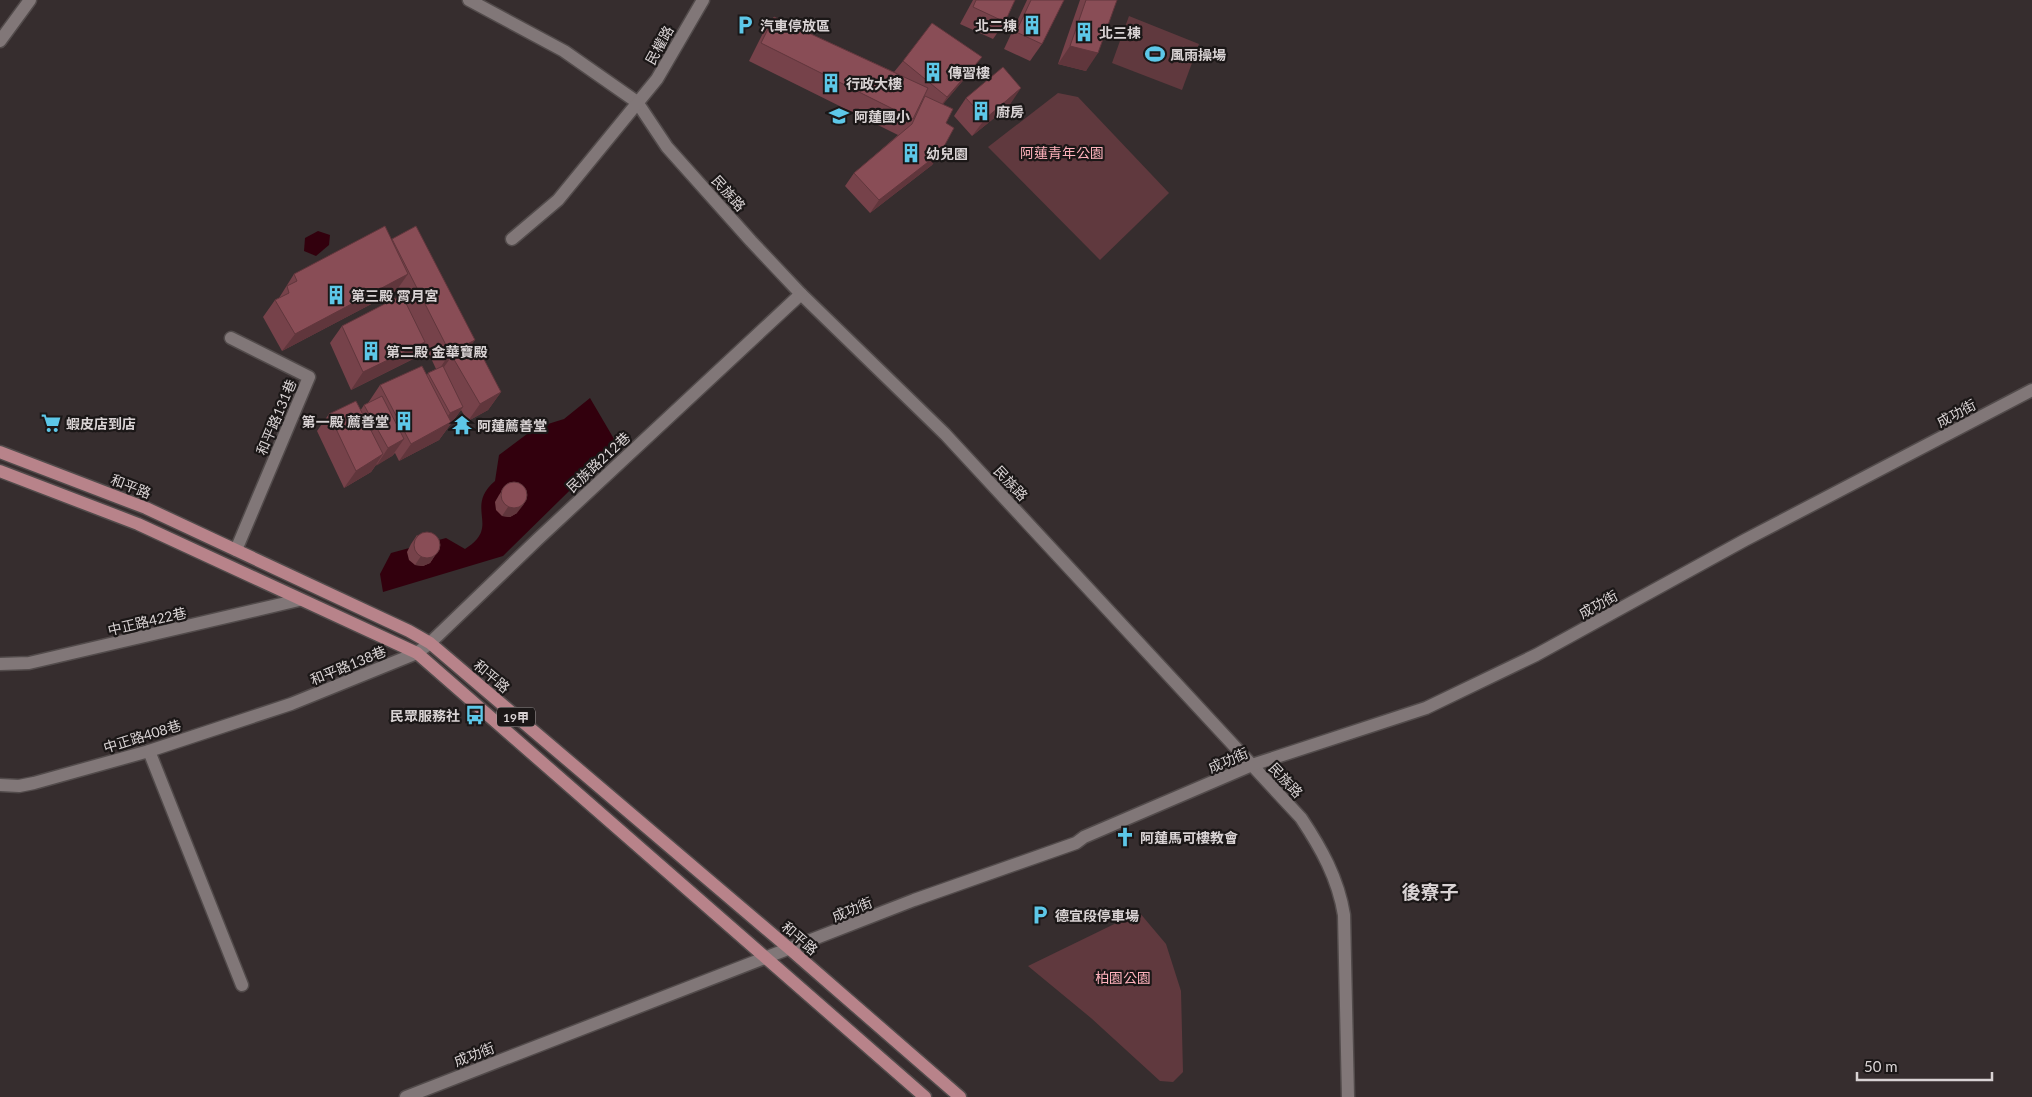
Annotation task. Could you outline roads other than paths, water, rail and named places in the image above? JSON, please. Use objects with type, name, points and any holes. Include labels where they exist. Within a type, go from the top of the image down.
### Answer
[{"type":"main road","name":"和平路","points":[[0,452],[146,508],[409,631],[430,643],[791,950],[960,1097]]},
{"type":"main road","name":"19甲","points":[[0,471],[138,524],[417,653],[925,1097]]},
{"type":"street","points":[[0,41],[30,0]]},
{"type":"street","name":"民族路","points":[[469,0],[564,51],[637,102],[667,147],[800,294],[945,434],[1301,818],[1322,849],[1341,898],[1344,915],[1348,1097]]},
{"type":"street","name":"民權路","points":[[512,240],[558,200],[657,79],[703,0]]},
{"type":"street","name":"民族路212巷","points":[[417,653],[430,643],[538,539],[800,294]]},
{"type":"street","name":"和平路131巷","points":[[231,338],[309,377],[236,550]]},
{"type":"street","name":"成功街","points":[[406,1097],[791,950],[914,900],[1076,843],[1084,837],[1252,765],[1426,708],[1536,655],[1745,540],[2032,390]]},
{"type":"street","name":"中正路422巷","points":[[0,664],[29,662],[299,600]]},
{"type":"street","name":"和平路138巷","points":[[291,704],[417,653]]},
{"type":"street","name":"中正路408巷","points":[[0,785],[19,786],[34,783],[149,751],[291,704]]},
{"type":"street","points":[[149,751],[242,985]]},
{"type":"place","name":"汽車停放區","points":[[745,25]]},
{"type":"place","name":"北二棟","points":[[1032,25]]},
{"type":"place","name":"北三棟","points":[[1084,32]]},
{"type":"place","name":"風雨操場","points":[[1155,54]]},
{"type":"place","name":"傳習樓","points":[[933,72]]},
{"type":"place","name":"行政大樓","points":[[831,83]]},
{"type":"place","name":"廚房","points":[[981,111]]},
{"type":"place","name":"阿蓮國小","points":[[839,116]]},
{"type":"place","name":"幼兒園","points":[[911,153]]},
{"type":"place","name":"第三殿 霄月宮","points":[[336,295]]},
{"type":"place","name":"第二殿 金華寶殿","points":[[371,351]]},
{"type":"place","name":"第一殿 薦善堂","points":[[404,421]]},
{"type":"place","name":"蝦皮店到店","points":[[51,423]]},
{"type":"place","name":"阿蓮薦善堂","points":[[462,425]]},
{"type":"place","name":"民眾服務社","points":[[475,715]]},
{"type":"place","name":"阿蓮馬可樓教會","points":[[1125,837]]},
{"type":"place","name":"德宜段停車場","points":[[1040,915]]},
{"type":"district","name":"後寮子","points":[[1430,891]]},
{"type":"park label","name":"阿蓮青年公園","points":[[1062,152]]},
{"type":"park label","name":"柏園公園","points":[[1123,977]]}]
